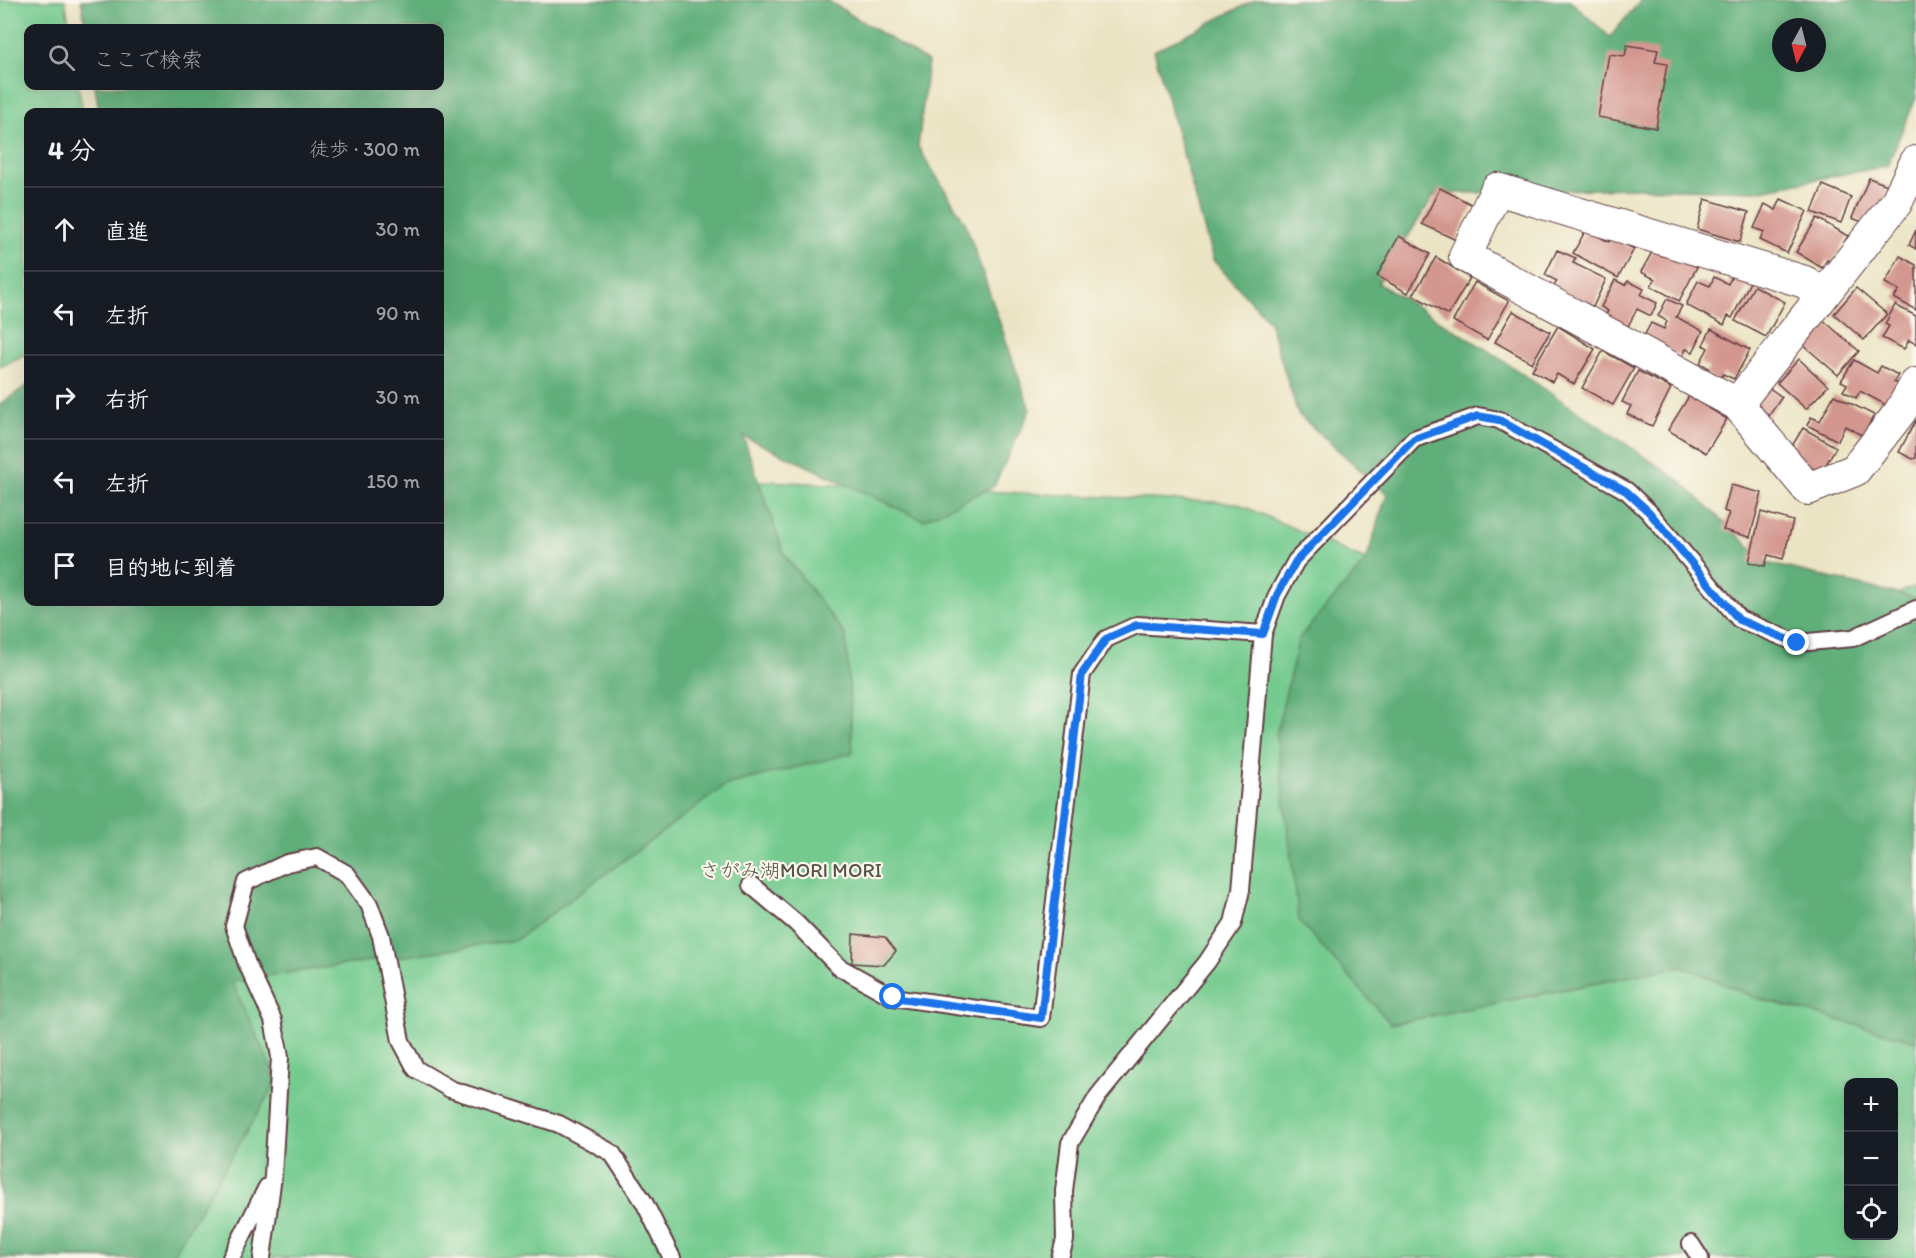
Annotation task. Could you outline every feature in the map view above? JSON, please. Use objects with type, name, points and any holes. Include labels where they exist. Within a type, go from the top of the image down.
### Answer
[{"type":"street","points":[[1737,404],[1896,203],[1916,162]]},
{"type":"street","points":[[1821,296],[1805,282],[1497,189],[1465,256],[1737,404],[1808,489],[1856,470],[1900,412],[1916,384]]},
{"type":"lane","points":[[1060,1258],[1065,1240],[1064,1191],[1070,1143],[1098,1096],[1207,962],[1233,923],[1241,890],[1263,634],[1277,595],[1296,561],[1414,439],[1478,416],[1499,420],[1626,491],[1649,512],[1739,620],[1797,643],[1853,638],[1916,609]]},
{"type":"lane","points":[[751,885],[796,923],[839,967],[893,997],[1041,1018],[1082,674],[1106,639],[1137,625],[1263,634]]},
{"type":"lane","points":[[262,1258],[273,1176],[280,1057],[273,1020],[247,964],[234,926],[246,882],[286,862],[317,857],[347,874],[369,904],[381,936],[401,1041],[416,1069],[450,1089],[559,1124],[612,1153],[644,1202],[672,1258]]},
{"type":"lane","points":[[231,1258],[273,1176]]},
{"type":"green space","points":[[0,0],[65,0],[69,24],[24,24],[24,90],[79,90],[82,108],[24,108],[24,355],[0,367]]},
{"type":"green space","points":[[81,0],[827,0],[928,62],[918,147],[965,222],[1030,410],[994,486],[923,520],[743,436],[784,554],[846,636],[853,753],[726,785],[516,940],[232,981],[277,1081],[171,1258],[0,1258],[0,404],[24,388],[24,606],[444,606],[444,108],[98,108],[96,90],[444,90],[444,24],[85,24]]},
{"type":"green space","points":[[1255,0],[1569,0],[1610,37],[1641,0],[1916,0],[1916,98],[1887,166],[1756,191],[1631,188],[1435,194],[1378,283],[1487,350],[1679,480],[1767,563],[1916,598],[1916,1041],[1756,998],[1682,966],[1391,1024],[1299,921],[1276,734],[1299,638],[1366,561],[1387,494],[1298,414],[1269,321],[1213,260],[1154,51]]},
{"type":"green space","name":"さがみ湖MORI MORI","points":[[679,477],[1236,503],[1663,691],[1916,586],[1916,1258],[0,1258],[0,939]]},
{"type":"building","points":[[1627,45],[1658,50],[1655,62],[1667,64],[1656,128],[1598,117],[1609,54],[1625,56]]},
{"type":"building","points":[[1869,178],[1890,186],[1873,226],[1852,218]]},
{"type":"building","points":[[1823,185],[1851,197],[1841,223],[1812,212]]},
{"type":"building","points":[[1440,188],[1473,205],[1456,240],[1422,224]]},
{"type":"building","points":[[1705,199],[1749,212],[1740,242],[1697,229]]},
{"type":"building","points":[[1781,199],[1807,211],[1787,253],[1760,240],[1764,232],[1754,228],[1765,204],[1776,210]]},
{"type":"building","points":[[1817,218],[1848,236],[1832,263],[1827,260],[1822,268],[1796,252]]},
{"type":"building","points":[[1586,230],[1609,242],[1612,237],[1634,249],[1618,278],[1573,253]]},
{"type":"building","points":[[1916,230],[1916,249],[1909,245]]},
{"type":"building","points":[[1399,236],[1430,254],[1408,293],[1377,276]]},
{"type":"building","points":[[1656,245],[1697,267],[1679,301],[1651,286],[1655,279],[1641,272]]},
{"type":"building","points":[[1557,250],[1576,258],[1573,263],[1606,279],[1593,307],[1553,288],[1557,281],[1545,275]]},
{"type":"building","points":[[1900,256],[1916,265],[1916,310],[1894,298],[1899,290],[1885,283]]},
{"type":"building","points":[[1436,257],[1470,278],[1448,315],[1413,295]]},
{"type":"building","points":[[1733,274],[1750,282],[1732,318],[1728,316],[1724,325],[1686,305],[1698,281],[1710,286],[1714,277],[1728,284]]},
{"type":"building","points":[[1615,280],[1625,285],[1628,281],[1644,289],[1641,295],[1657,303],[1651,316],[1637,309],[1627,328],[1605,316],[1608,311],[1601,307]]},
{"type":"building","points":[[1475,282],[1509,301],[1487,340],[1453,321]]},
{"type":"building","points":[[1754,286],[1785,302],[1766,337],[1735,321]]},
{"type":"building","points":[[1856,288],[1887,314],[1864,340],[1834,314]]},
{"type":"building","points":[[1667,299],[1682,306],[1676,317],[1703,331],[1693,352],[1686,349],[1682,357],[1643,338],[1651,323],[1664,329],[1667,321],[1658,316]]},
{"type":"building","points":[[1895,305],[1916,316],[1916,344],[1909,340],[1904,349],[1882,338],[1889,326],[1885,324]]},
{"type":"building","points":[[1513,311],[1550,332],[1532,363],[1495,342]]},
{"type":"building","points":[[1823,320],[1859,351],[1838,375],[1802,344]]},
{"type":"building","points":[[1558,326],[1595,349],[1574,384],[1557,374],[1552,382],[1532,370]]},
{"type":"building","points":[[1711,329],[1750,350],[1734,379],[1723,374],[1719,382],[1705,374],[1709,368],[1700,363],[1708,348],[1703,345]]},
{"type":"building","points":[[1603,351],[1634,368],[1613,405],[1582,388]]},
{"type":"building","points":[[1799,359],[1828,386],[1806,409],[1777,383]]},
{"type":"building","points":[[1854,360],[1877,373],[1881,366],[1898,375],[1894,382],[1899,384],[1886,405],[1860,391],[1856,398],[1843,391],[1847,384],[1841,381]]},
{"type":"building","points":[[1638,371],[1671,388],[1652,426],[1627,414],[1631,406],[1622,402]]},
{"type":"building","points":[[1765,385],[1782,397],[1768,417],[1751,405]]},
{"type":"building","points":[[1834,395],[1874,415],[1863,436],[1845,426],[1838,441],[1807,425],[1811,417],[1820,421]]},
{"type":"building","points":[[1689,396],[1727,419],[1706,453],[1668,430]]},
{"type":"building","points":[[1916,420],[1916,458],[1913,459],[1899,452]]},
{"type":"building","points":[[1803,428],[1836,447],[1821,473],[1787,454]]},
{"type":"building","points":[[1731,485],[1762,493],[1750,537],[1723,530],[1729,513],[1724,511]]},
{"type":"building","points":[[1761,512],[1793,521],[1783,559],[1768,555],[1765,566],[1749,562]]},
{"type":"building","points":[[853,934],[885,937],[896,951],[884,965],[852,963]]},
{"type":"route","points":[[893,997],[1041,1018],[1082,674],[1106,639],[1137,625],[1263,634],[1277,595],[1296,561],[1414,439],[1478,416],[1499,420],[1626,491],[1649,512],[1739,620],[1797,643]]}]
